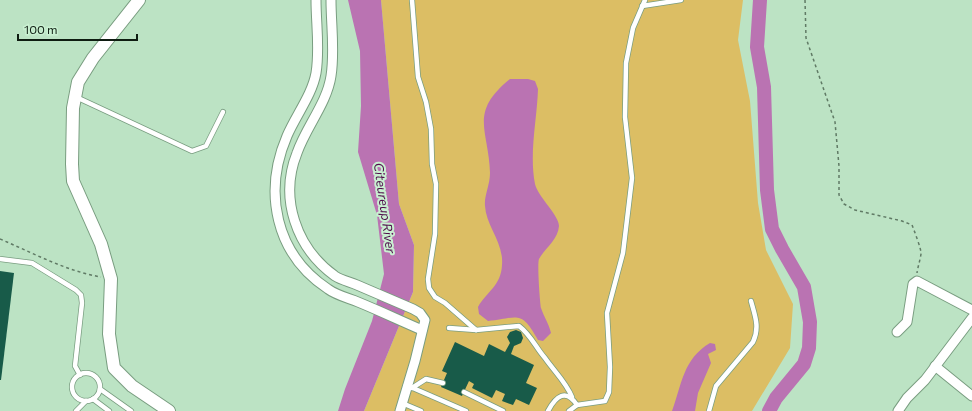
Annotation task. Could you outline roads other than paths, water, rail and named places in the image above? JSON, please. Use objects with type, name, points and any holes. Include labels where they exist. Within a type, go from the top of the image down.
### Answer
[{"type":"street","points":[[139,0],[82,74],[78,82],[72,133],[73,181],[101,244],[111,279],[110,347],[114,368],[132,386],[169,411]]},
{"type":"street","points":[[316,0],[316,73],[309,93],[287,135],[280,154],[276,174],[276,210],[281,232],[293,253],[306,271],[328,289],[422,330]]},
{"type":"street","points":[[331,0],[331,76],[322,99],[294,158],[289,195],[290,208],[295,226],[305,245],[317,261],[336,277],[413,309],[420,313],[425,320],[409,387],[401,407]]},
{"type":"street","points":[[897,332],[907,322],[913,284],[917,281],[972,310]]},
{"type":"street","points":[[342,295],[348,282]]},
{"type":"street","points":[[898,411],[907,398],[925,380],[972,318]]},
{"type":"street","points":[[935,366],[972,396]]},
{"type":"lane","points":[[412,0],[418,77],[426,102],[431,129],[432,164],[436,184],[435,234],[428,288],[435,297],[445,303],[476,330]]},
{"type":"lane","points":[[569,411],[577,405],[605,401],[609,392],[610,367],[607,313],[623,253],[632,178],[625,117],[626,63],[634,28],[645,0]]},
{"type":"lane","points":[[642,6],[682,0]]},
{"type":"lane","points":[[76,97],[192,151],[206,146],[223,112]]},
{"type":"lane","points":[[0,259],[32,263],[76,290],[81,295],[82,303],[75,366],[80,375]]},
{"type":"lane","points":[[709,411],[716,386],[753,342],[756,335],[758,328],[751,301]]},
{"type":"lane","points":[[449,328],[476,330],[519,326],[525,330],[568,386],[577,405]]},
{"type":"lane","points":[[76,411],[86,402],[98,395],[100,389],[99,382],[94,376],[87,374],[80,375],[74,380],[72,387],[74,394],[79,400],[86,402]]},
{"type":"lane","points":[[409,387],[426,379],[443,383]]},
{"type":"lane","points":[[409,387],[466,411]]},
{"type":"lane","points":[[100,389],[131,411]]},
{"type":"lane","points":[[464,392],[493,409],[503,411]]},
{"type":"lane","points":[[548,411],[561,396],[565,395],[572,397]]},
{"type":"lane","points":[[93,399],[109,411]]},
{"type":"lane","points":[[401,407],[421,411]]},
{"type":"water","name":"Citeureup River","points":[[348,0],[381,0],[399,204],[414,245],[413,292],[364,411],[338,411],[345,389],[372,321],[384,274],[377,215],[358,152],[361,106],[360,51]]},
{"type":"water","points":[[510,79],[528,79],[535,81],[538,89],[533,148],[533,172],[537,189],[556,217],[559,226],[556,236],[538,262],[541,308],[551,333],[543,341],[538,340],[523,320],[513,318],[488,321],[479,314],[478,307],[499,278],[502,265],[502,257],[498,242],[488,221],[485,206],[490,173],[484,123],[485,112],[489,102],[497,91]]},
{"type":"water","points":[[710,343],[715,344],[716,350],[708,354],[711,363],[698,393],[695,411],[672,411],[681,382],[689,364],[701,349]]},
{"type":"waterway","points":[[760,0],[757,47],[764,87],[767,190],[772,229],[804,287],[810,322],[809,348],[804,364],[776,398],[769,411]]}]
